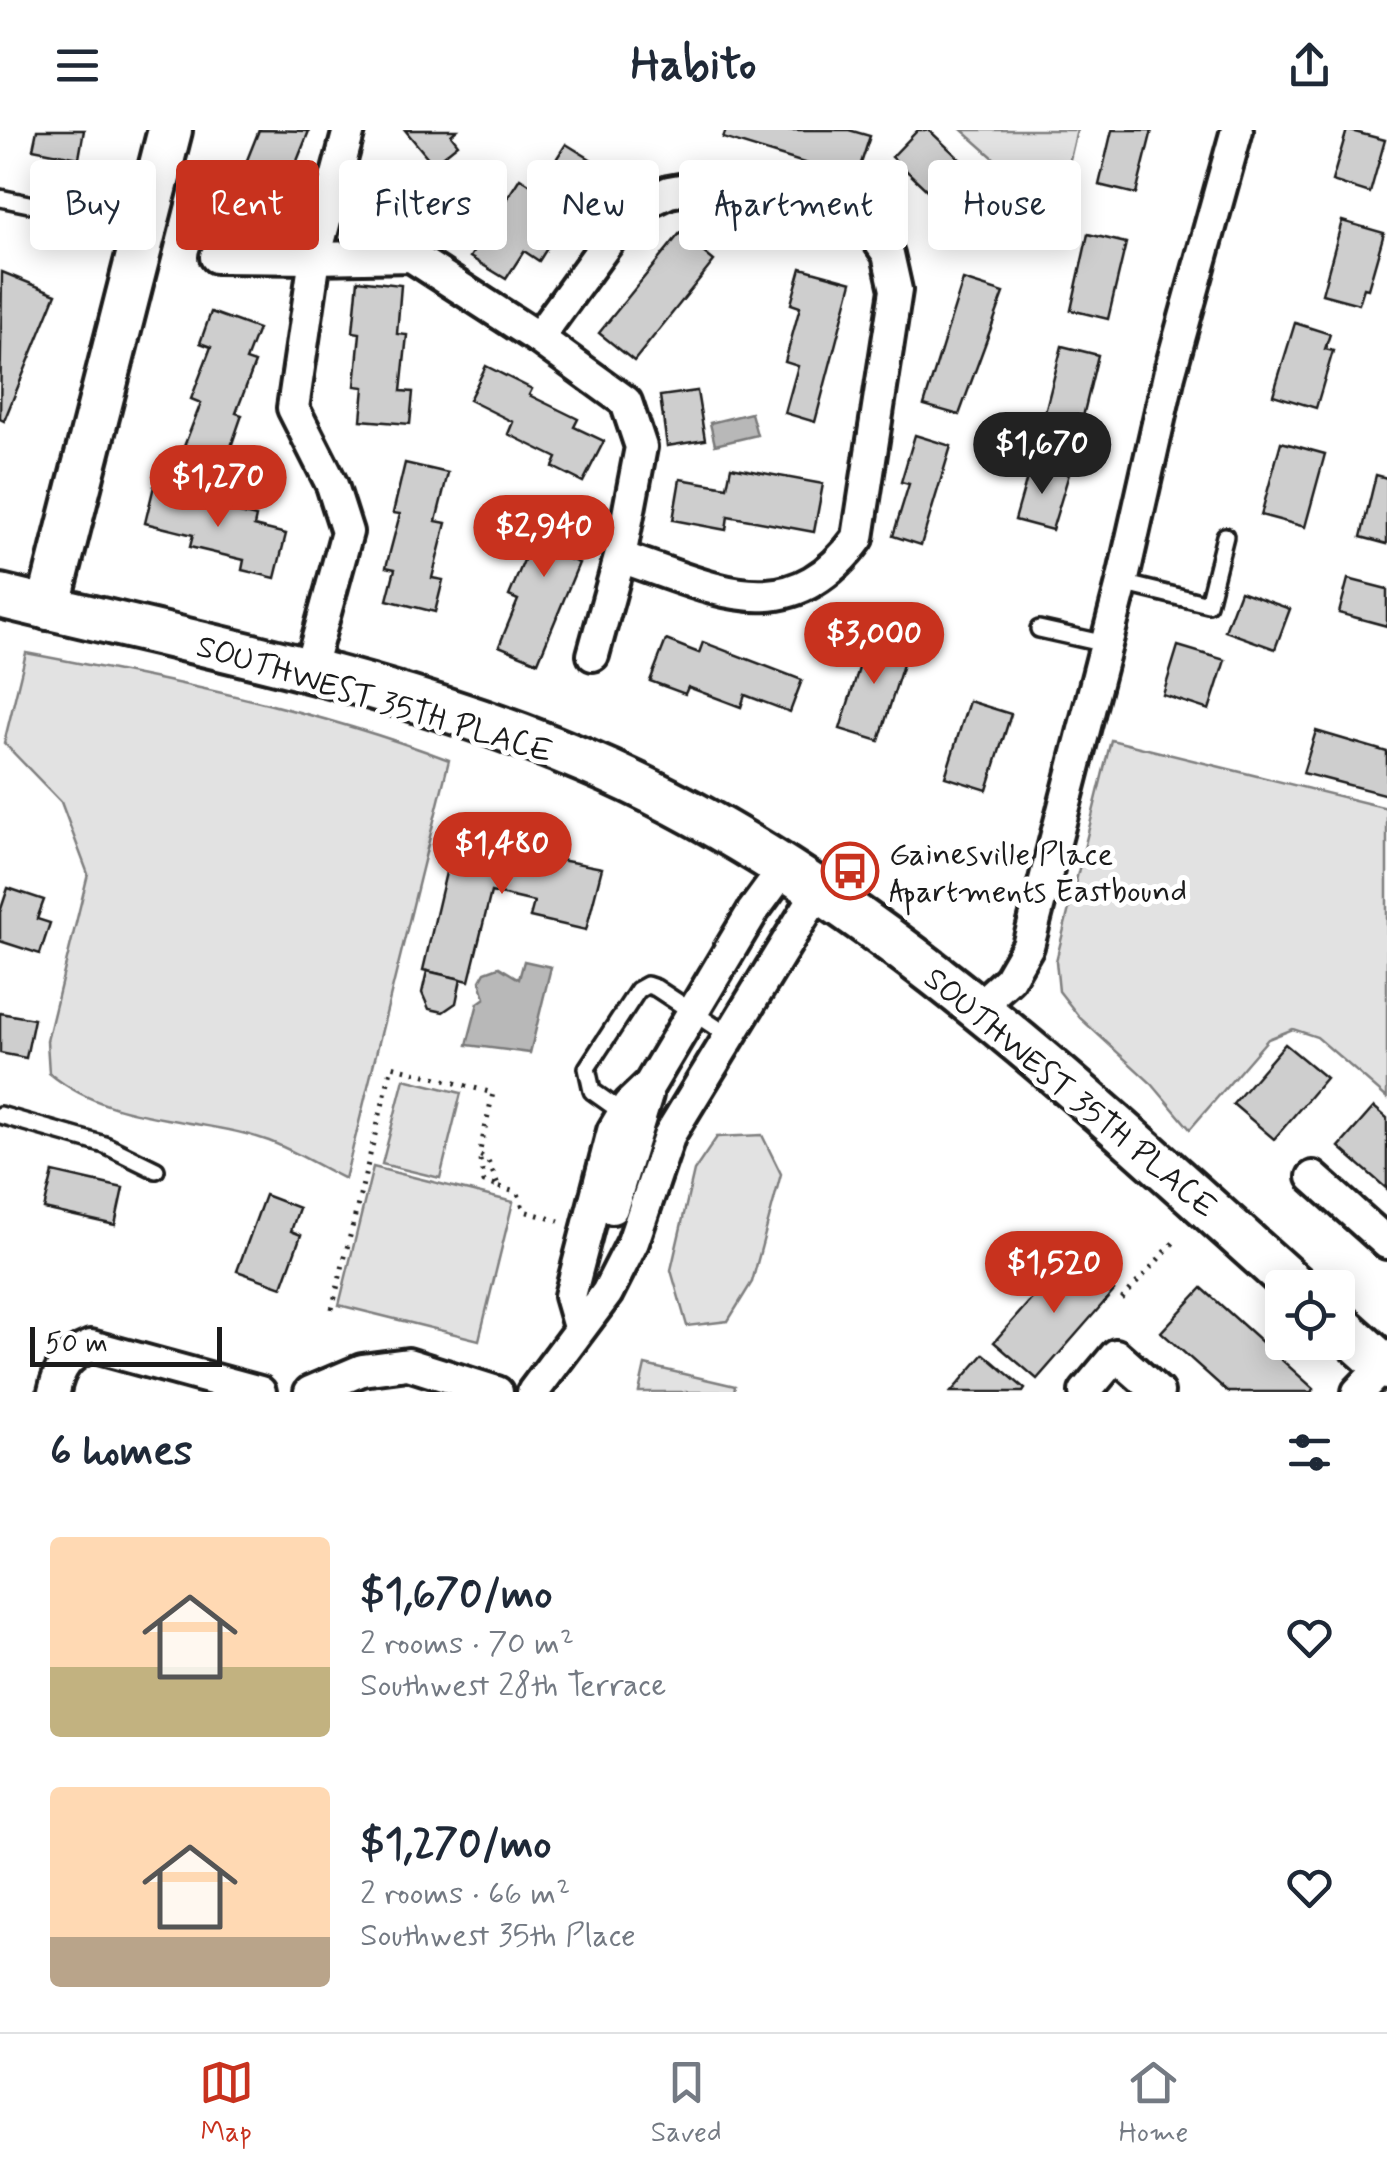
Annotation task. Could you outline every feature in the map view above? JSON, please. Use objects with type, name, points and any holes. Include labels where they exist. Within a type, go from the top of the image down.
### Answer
[{"type":"street","points":[[48,608],[170,130]]},
{"type":"street","points":[[309,671],[347,532],[332,485],[293,408],[315,258],[348,130]]},
{"type":"street","points":[[976,1008],[1009,980],[1028,946],[1122,583],[1168,375],[1237,130]]},
{"type":"street","points":[[538,338],[631,210],[669,192],[714,184],[827,207],[867,224],[888,254],[896,290],[858,538],[836,569],[804,590],[736,595],[620,557]]},
{"type":"street","points":[[216,257],[411,256],[538,338],[626,402],[641,447],[620,557],[594,655]]},
{"type":"street","name":"SOUTHWEST 35TH PLACE","points":[[2,606],[48,608],[309,671],[503,730],[612,772],[801,880],[976,1008],[1276,1270]]},
{"type":"street","points":[[579,1326],[570,1296],[614,1131],[632,1117],[694,1011],[801,880]]},
{"type":"street","points":[[637,1183],[729,1036],[801,880]]},
{"type":"street","points":[[534,1392],[607,1293],[633,1242],[637,1183],[632,1117]]},
{"type":"street","points":[[1312,1177],[1387,1243]]},
{"type":"street","points":[[1355,1344],[1379,1372]]},
{"type":"street","points":[[54,1392],[57,1376],[71,1354],[92,1346],[260,1392]]},
{"type":"street","points":[[1085,1392],[1116,1355],[1158,1392]]},
{"type":"street","points":[[310,1392],[362,1370],[408,1364],[497,1392]]},
{"type":"lane","points":[[0,198],[30,204]]},
{"type":"lane","points":[[1122,583],[1208,604],[1225,536]]},
{"type":"lane","points":[[1039,628],[1106,644]]},
{"type":"lane","points":[[670,1134],[632,1117],[592,1091],[587,1068],[638,990],[646,985],[729,1036]]},
{"type":"lane","points":[[0,1115],[105,1144],[156,1170]]},
{"type":"path","points":[[332,1309],[392,1066],[494,1093],[479,1155],[484,1182],[518,1193],[524,1211],[559,1220]]},
{"type":"path","points":[[479,1155],[486,1159],[499,1188]]},
{"type":"path","points":[[1122,1299],[1174,1242]]},
{"type":"shaded area","points":[[962,130],[1077,130],[1070,160],[996,160]]},
{"type":"shaded area","points":[[751,413],[757,435],[715,445],[710,423]]},
{"type":"shaded area","points":[[26,653],[293,710],[449,760],[345,1179],[269,1141],[127,1111],[74,1090],[49,1073],[47,1041],[88,874],[61,802],[4,743]]},
{"type":"shaded area","points":[[1111,740],[1387,808],[1387,1098],[1317,1037],[1293,1029],[1268,1039],[1190,1129],[1152,1084],[1080,1018],[1059,991],[1056,961]]},
{"type":"shaded area","points":[[524,961],[551,967],[530,1053],[467,1045],[478,1003],[485,998],[480,981],[485,972],[499,967],[519,979]]},
{"type":"shaded area","points":[[404,1079],[461,1093],[440,1178],[382,1164]]},
{"type":"shaded area","points":[[762,1135],[781,1174],[752,1282],[728,1321],[687,1326],[671,1270],[694,1171],[717,1137]]},
{"type":"shaded area","points":[[373,1167],[513,1202],[479,1340],[339,1305]]},
{"type":"shaded area","points":[[645,1365],[735,1386],[734,1392],[639,1392]]},
{"type":"building","points":[[37,130],[84,130],[79,158],[33,149]]},
{"type":"building","points":[[259,130],[309,131],[297,160],[247,160]]},
{"type":"building","points":[[405,130],[457,130],[451,135],[458,144],[438,160],[430,160]]},
{"type":"building","points":[[726,130],[849,130],[870,136],[862,160],[794,160],[723,138]]},
{"type":"building","points":[[918,130],[929,130],[961,160],[928,160],[928,191],[908,172],[908,160],[892,157]]},
{"type":"building","points":[[1112,130],[1152,130],[1136,194],[1099,185]]},
{"type":"building","points":[[1347,130],[1385,140],[1370,193],[1332,181]]},
{"type":"building","points":[[566,144],[592,160],[556,160]]},
{"type":"building","points":[[520,178],[527,183],[527,250],[546,250],[539,261],[524,251],[506,279],[470,257],[474,250],[507,250],[507,199]]},
{"type":"building","points":[[1342,221],[1384,233],[1368,289],[1364,288],[1359,304],[1322,294]]},
{"type":"building","points":[[679,234],[679,250],[701,250],[714,261],[634,361],[599,333]]},
{"type":"building","points":[[1088,234],[1126,243],[1108,319],[1071,310]]},
{"type":"building","points":[[801,268],[852,282],[815,422],[785,413],[798,366],[785,362],[800,307],[791,304]]},
{"type":"building","points":[[2,272],[56,294],[4,421],[0,419]]},
{"type":"building","points":[[358,280],[401,285],[397,334],[407,335],[401,391],[413,392],[410,424],[361,420],[364,387],[355,386],[360,333],[353,332]]},
{"type":"building","points":[[963,280],[1004,293],[959,415],[924,405]]},
{"type":"building","points":[[211,312],[258,329],[246,360],[255,363],[236,413],[242,415],[225,464],[183,449],[201,403],[191,399],[211,347],[200,343]]},
{"type":"building","points":[[1295,323],[1330,334],[1325,349],[1333,351],[1316,408],[1273,395]]},
{"type":"building","points":[[1062,346],[1098,355],[1079,433],[1042,424]]},
{"type":"building","points":[[486,366],[532,389],[529,395],[578,419],[574,427],[604,441],[583,482],[553,467],[557,458],[508,434],[513,422],[469,400]]},
{"type":"building","points":[[697,391],[705,440],[667,446],[660,396]]},
{"type":"building","points":[[915,435],[951,446],[921,545],[893,536],[909,484],[901,482]]},
{"type":"building","points":[[1281,442],[1325,454],[1305,527],[1261,515]]},
{"type":"building","points":[[405,463],[448,473],[436,521],[446,523],[432,578],[443,580],[435,612],[387,600],[395,569],[386,567],[400,514],[393,513]]},
{"type":"building","points":[[1031,464],[1069,474],[1052,530],[1015,520]]},
{"type":"building","points":[[731,467],[823,484],[814,532],[728,516],[726,530],[673,520],[680,479],[727,487]]},
{"type":"building","points":[[1376,475],[1387,478],[1387,544],[1361,537]]},
{"type":"building","points":[[154,486],[205,498],[203,504],[256,517],[254,526],[286,534],[275,578],[242,570],[244,560],[190,547],[193,535],[145,523]]},
{"type":"building","points":[[550,498],[588,514],[569,559],[579,563],[538,662],[499,646],[518,600],[509,596]]},
{"type":"building","points":[[1348,579],[1387,589],[1387,626],[1339,613]]},
{"type":"building","points":[[1240,591],[1290,609],[1275,649],[1225,631]]},
{"type":"building","points":[[870,633],[909,645],[879,741],[840,729]]},
{"type":"building","points":[[666,640],[699,653],[703,642],[802,680],[790,712],[745,695],[741,707],[688,687],[685,694],[650,681]]},
{"type":"building","points":[[1178,646],[1225,660],[1209,710],[1163,695]]},
{"type":"building","points":[[969,701],[1011,714],[987,790],[945,777]]},
{"type":"building","points":[[1316,731],[1387,752],[1387,795],[1303,773]]},
{"type":"building","points":[[456,830],[506,842],[504,849],[602,868],[586,930],[530,917],[534,902],[491,892],[469,981],[423,970]]},
{"type":"building","points":[[8,888],[44,900],[37,919],[50,923],[40,954],[0,941],[0,912]]},
{"type":"building","points":[[427,971],[461,979],[456,1003],[443,1012],[429,1009],[422,993]]},
{"type":"building","points":[[0,1013],[34,1019],[26,1058],[0,1053]]},
{"type":"building","points":[[1285,1044],[1326,1078],[1274,1139],[1233,1104]]},
{"type":"building","points":[[1374,1107],[1387,1118],[1387,1189],[1339,1147]]},
{"type":"building","points":[[53,1172],[123,1188],[115,1225],[44,1209]]},
{"type":"building","points":[[265,1195],[299,1208],[291,1231],[301,1235],[282,1287],[237,1271]]},
{"type":"building","points":[[1071,1254],[1114,1291],[1037,1379],[994,1342]]},
{"type":"building","points":[[1202,1288],[1265,1345],[1265,1360],[1282,1360],[1314,1389],[1228,1392],[1161,1332]]},
{"type":"building","points":[[984,1354],[1025,1389],[1023,1392],[951,1392]]},
{"type":"place","name":"Gainesville Place Apartments Eastbound","points":[[850,871]]}]
